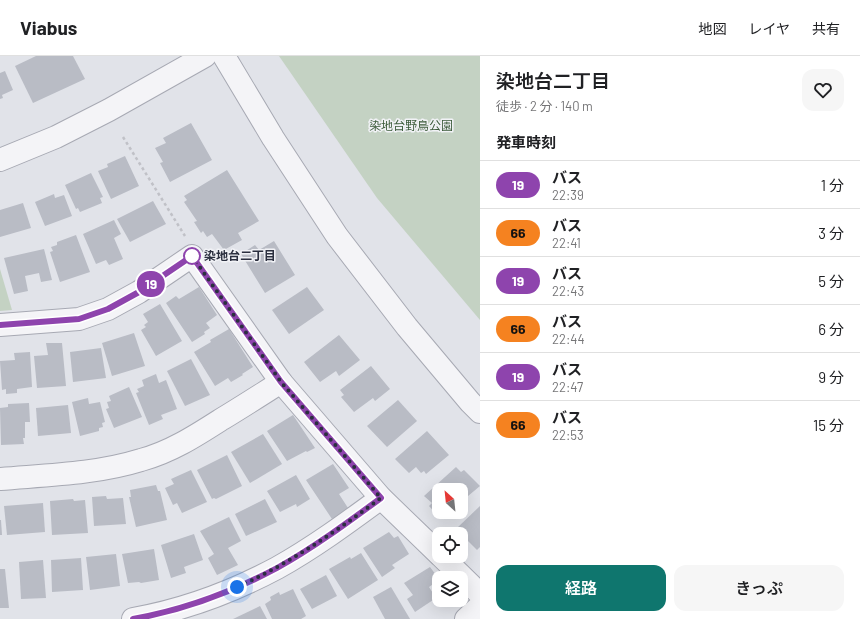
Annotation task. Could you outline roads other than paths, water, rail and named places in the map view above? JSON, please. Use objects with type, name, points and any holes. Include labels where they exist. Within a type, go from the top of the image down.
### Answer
[{"type":"street","points":[[0,160],[56,137],[109,110],[205,56]]},
{"type":"street","points":[[224,56],[272,138],[337,236],[407,327],[480,412]]},
{"type":"street","points":[[0,325],[79,319],[108,309],[139,292],[192,256],[281,382],[381,498],[432,547]]},
{"type":"street","points":[[0,479],[84,472],[115,467],[142,460],[172,449],[281,382]]},
{"type":"street","points":[[133,619],[194,604],[223,594],[251,581],[303,552],[381,498]]},
{"type":"street","points":[[448,563],[480,594]]},
{"type":"street","points":[[466,619],[480,606]]},
{"type":"place","name":"染地台二丁目","points":[[192,256]]},
{"type":"park label","name":"染地台野鳥公園","points":[[411,126]]}]
